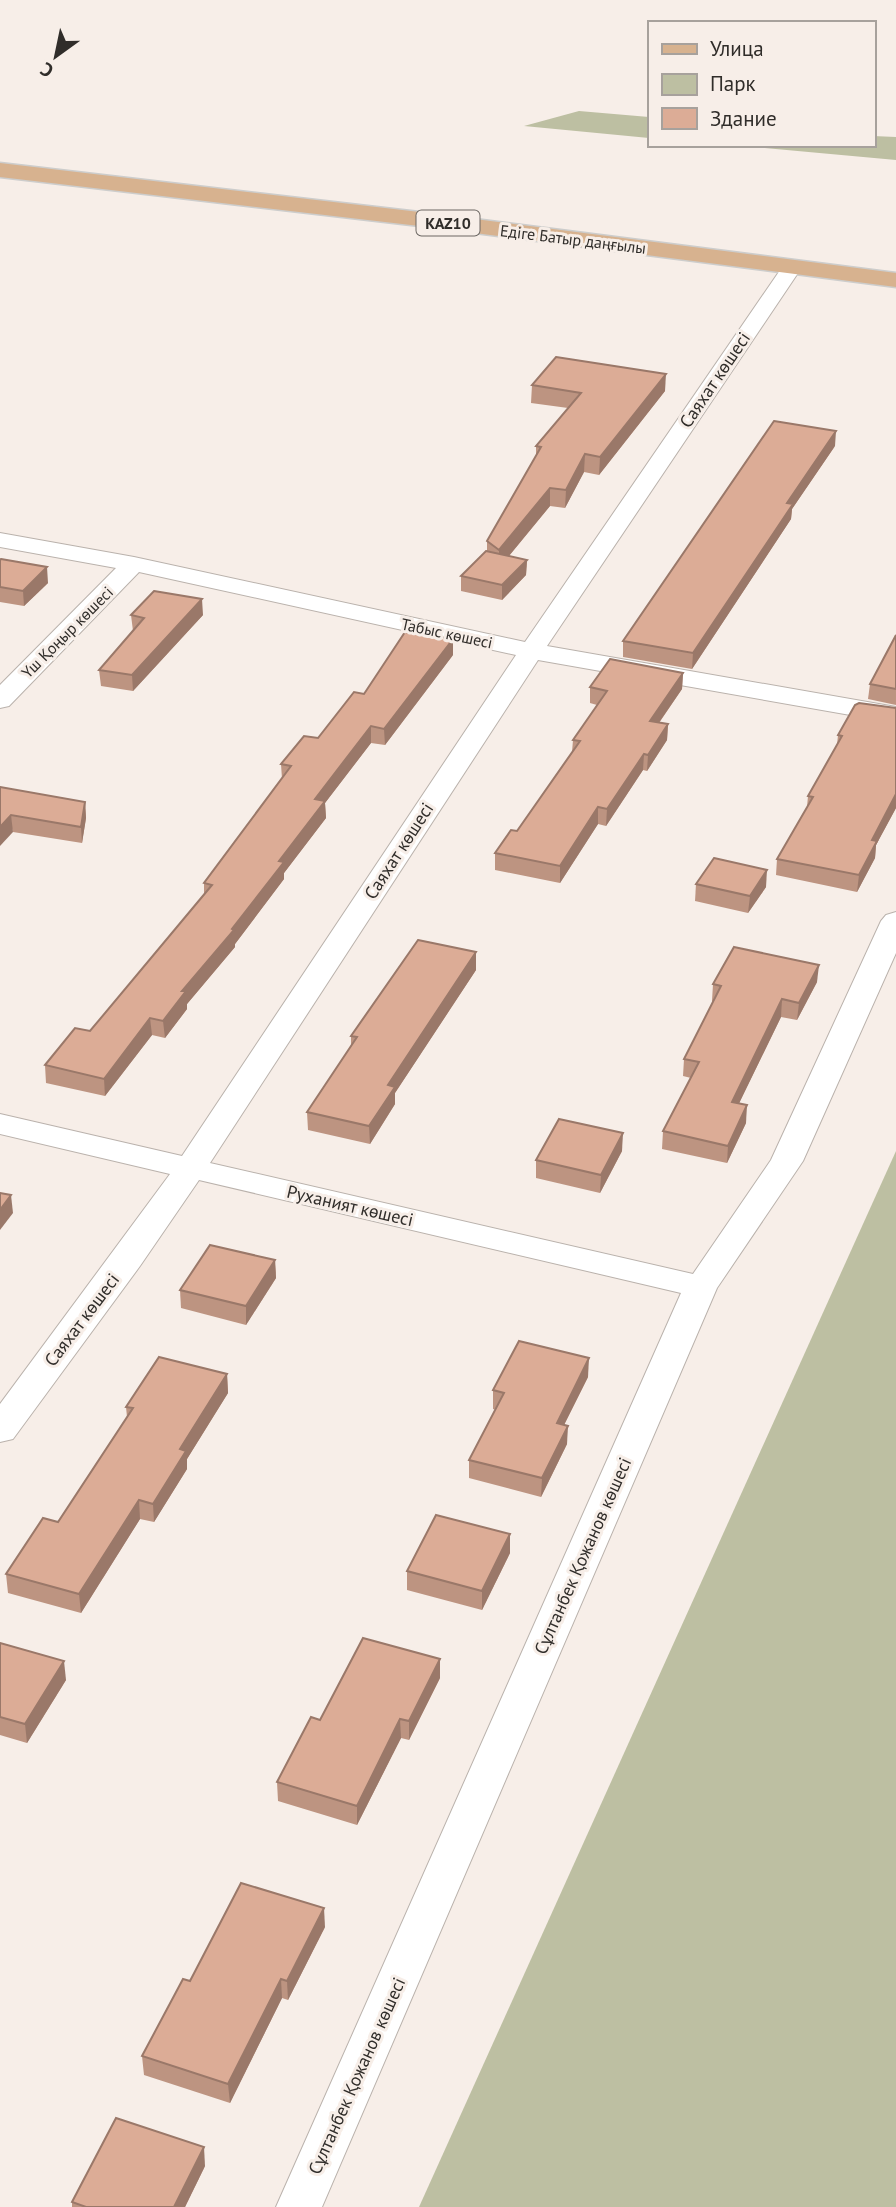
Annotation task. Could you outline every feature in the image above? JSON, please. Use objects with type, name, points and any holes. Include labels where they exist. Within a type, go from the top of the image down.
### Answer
[{"type":"main road","name":"Едіге Батыр даңғылы","points":[[0,154],[896,264]]},
{"type":"main road","name":"Едіге Батыр даңғылы","points":[[0,170],[429,220],[896,280]]},
{"type":"street","name":"Саяхат көшесі","points":[[0,1430],[190,1170],[531,651],[792,267]]},
{"type":"street","name":"Табыс көшесі","points":[[0,540],[134,564],[531,651],[896,715]]},
{"type":"street","name":"Үш Қоңыр көшесі","points":[[0,700],[134,564]]},
{"type":"street","name":"Сұлтанбек Қожанов көшесі","points":[[299,2207],[701,1287],[787,1161],[896,920]]},
{"type":"street","name":"Руханият көшесі","points":[[0,1124],[701,1287]]},
{"type":"green space","points":[[579,111],[648,117],[648,138],[524,126]]},
{"type":"green space","points":[[875,136],[896,137],[896,160],[755,147],[875,147]]},
{"type":"green space","points":[[896,1151],[896,2207],[419,2207]]},
{"type":"building","points":[[556,357],[666,374],[600,457],[585,454],[566,490],[550,488],[499,550],[487,541],[541,447],[536,446],[581,393],[532,385]]},
{"type":"building","points":[[774,421],[836,431],[787,503],[793,504],[693,653],[623,641]]},
{"type":"building","points":[[486,551],[527,560],[502,585],[461,576]]},
{"type":"building","points":[[1,559],[47,567],[23,591],[0,587]]},
{"type":"building","points":[[154,591],[202,599],[132,675],[99,670],[144,618],[131,615]]},
{"type":"building","points":[[405,632],[453,639],[384,729],[371,726],[315,799],[325,801],[279,861],[284,862],[232,929],[234,930],[182,991],[186,991],[163,1021],[150,1018],[104,1079],[45,1065],[75,1028],[90,1031],[212,885],[204,883],[291,766],[281,764],[304,736],[318,738],[354,692],[364,694]]},
{"type":"building","points":[[896,635],[896,689],[870,684]]},
{"type":"building","points":[[610,659],[683,673],[650,721],[668,724],[607,809],[598,807],[560,866],[495,853],[511,830],[517,831],[580,741],[573,740],[607,691],[590,687]]},
{"type":"building","points":[[859,703],[896,708],[896,794],[872,840],[877,841],[859,875],[777,859],[813,797],[808,796],[842,736],[838,735],[855,705]]},
{"type":"building","points":[[0,787],[85,802],[81,827],[11,815],[0,827]]},
{"type":"building","points":[[714,858],[767,870],[750,896],[696,884]]},
{"type":"building","points":[[418,940],[476,952],[388,1085],[395,1087],[369,1126],[307,1112],[357,1037],[351,1036]]},
{"type":"building","points":[[734,947],[819,965],[799,1003],[782,999],[732,1102],[747,1105],[728,1146],[663,1131],[699,1062],[684,1059],[721,986],[713,984]]},
{"type":"building","points":[[559,1119],[623,1133],[601,1175],[536,1160]]},
{"type":"building","points":[[0,1193],[11,1195],[0,1210]]},
{"type":"building","points":[[210,1245],[275,1260],[246,1306],[180,1290]]},
{"type":"building","points":[[519,1341],[589,1358],[557,1423],[568,1426],[542,1478],[469,1460],[504,1393],[493,1390]]},
{"type":"building","points":[[159,1357],[227,1374],[180,1449],[186,1451],[153,1504],[139,1500],[79,1594],[6,1574],[43,1518],[58,1522],[133,1408],[126,1407]]},
{"type":"building","points":[[436,1515],[510,1534],[482,1591],[407,1571]]},
{"type":"building","points":[[363,1638],[440,1659],[409,1721],[400,1719],[357,1806],[277,1782],[311,1717],[320,1720]]},
{"type":"building","points":[[0,1643],[64,1661],[25,1724],[0,1717]]},
{"type":"building","points":[[241,1883],[324,1908],[287,1981],[281,1979],[228,2084],[142,2056],[183,1979],[190,1981]]},
{"type":"building","points":[[116,2118],[204,2147],[174,2207],[86,2207],[72,2202]]}]
